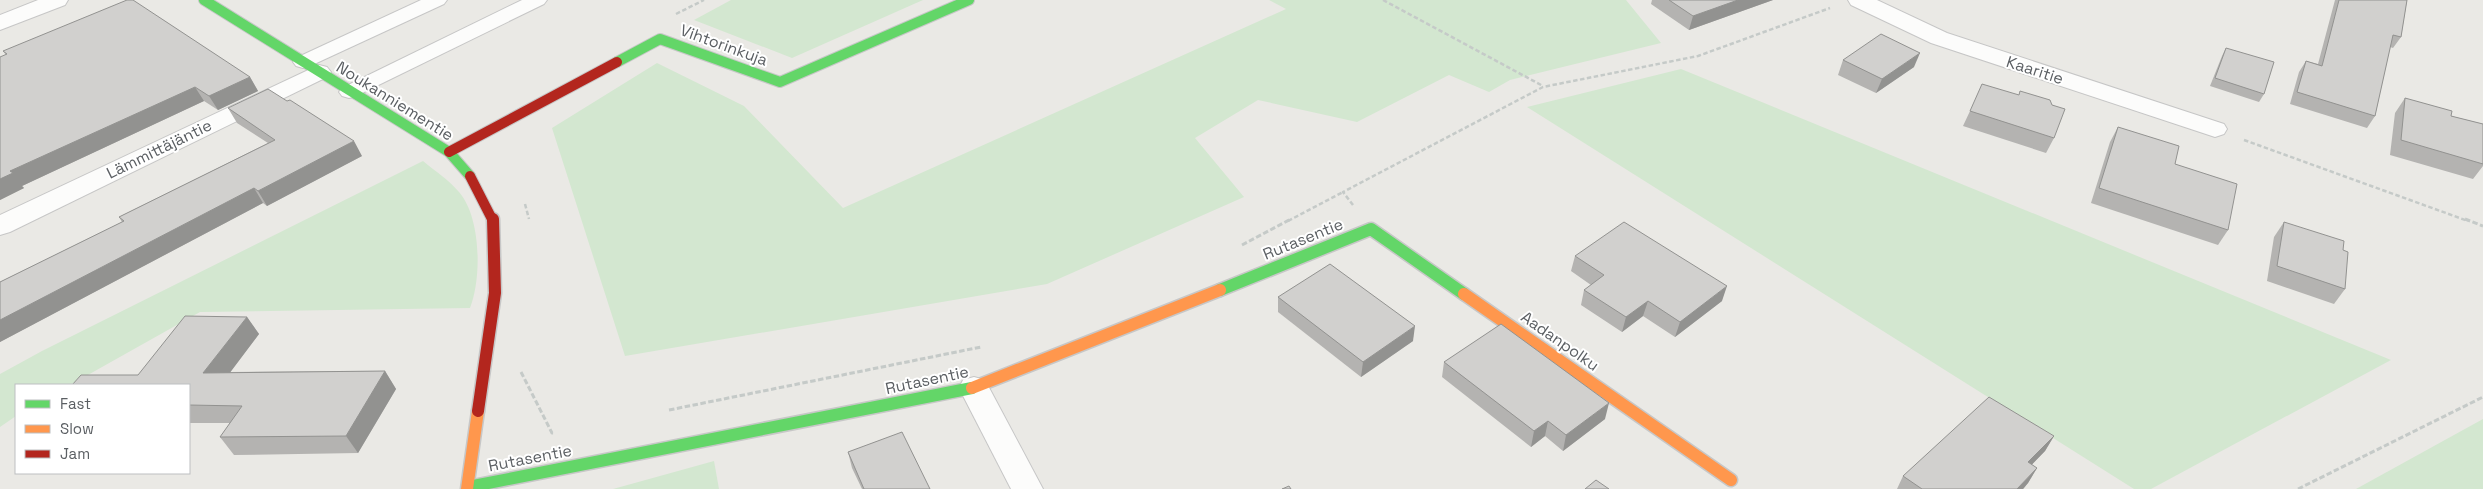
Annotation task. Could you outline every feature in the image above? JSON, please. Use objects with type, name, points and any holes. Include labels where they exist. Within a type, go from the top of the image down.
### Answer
[{"type":"street","points":[[0,23],[58,0]]},
{"type":"street","name":"Noukanniementie","points":[[204,0],[449,152],[474,181],[493,220],[495,293],[468,488]]},
{"type":"street","name":"Vihtorinkuja","points":[[449,152],[660,39],[780,82],[969,0]]},
{"type":"street","name":"Kaaritie","points":[[1859,0],[1939,38],[2215,129]]},
{"type":"street","name":"Lämmittäjäntie","points":[[0,226],[311,67]]},
{"type":"street","name":"Rutasentie","points":[[468,488],[974,388],[1371,229]]},
{"type":"street","name":"Aadanpolku","points":[[1371,229],[1730,480]]},
{"type":"street","points":[[974,388],[1026,489]]},
{"type":"lane","points":[[311,67],[437,0]]},
{"type":"lane","points":[[350,92],[537,0]]},
{"type":"path","points":[[1383,0],[1544,87]]},
{"type":"path","points":[[1240,246],[1544,87],[1698,56],[1833,7]]},
{"type":"path","points":[[2215,129],[2483,226]]},
{"type":"path","points":[[1343,192],[1371,229]]},
{"type":"path","points":[[521,196],[529,213],[529,222]]},
{"type":"path","points":[[660,412],[982,347]]},
{"type":"path","points":[[519,368],[552,434],[562,432]]},
{"type":"path","points":[[2298,489],[2483,397]]},
{"type":"green space","points":[[731,0],[923,0],[792,58],[694,20]]},
{"type":"green space","points":[[1269,0],[1626,0],[1661,43],[1510,80],[1489,92],[1449,75],[1357,122],[1258,100],[1195,138],[1244,197],[1047,284],[625,356],[552,128],[657,63],[744,106],[843,208],[1286,9]]},
{"type":"green space","points":[[1681,69],[2391,360],[2151,489],[2134,489],[1527,107]]},
{"type":"green space","points":[[423,161],[459,192],[472,216],[478,265],[474,295],[470,308],[200,312],[72,384],[15,384],[15,417],[0,427],[0,374],[42,351]]},
{"type":"green space","points":[[2483,419],[2483,489],[2356,489]]},
{"type":"green space","points":[[714,461],[719,489],[613,489]]},
{"type":"building","points":[[127,0],[133,0],[250,77],[209,96],[195,87],[10,171],[13,173],[0,179],[0,57],[7,54],[3,51]]},
{"type":"building","points":[[1669,0],[1738,0],[1693,16]]},
{"type":"building","points":[[2339,0],[2407,0],[2401,37],[2393,35],[2375,116],[2297,92],[2306,61],[2322,66]]},
{"type":"building","points":[[1881,34],[1920,53],[1882,79],[1843,60]]},
{"type":"building","points":[[2226,48],[2274,62],[2264,94],[2215,78]]},
{"type":"building","points":[[1982,84],[2019,95],[2020,91],[2050,100],[2052,105],[2065,109],[2054,138],[1970,111]]},
{"type":"building","points":[[268,89],[287,101],[290,100],[354,141],[258,191],[254,188],[0,320],[0,282],[124,221],[119,217],[275,140],[228,108]]},
{"type":"building","points":[[2405,98],[2452,111],[2451,116],[2483,124],[2483,164],[2401,140]]},
{"type":"building","points":[[2118,127],[2179,146],[2175,164],[2237,184],[2228,230],[2099,188]]},
{"type":"building","points":[[1624,222],[1727,286],[1680,322],[1648,301],[1626,317],[1584,290],[1604,275],[1575,256]]},
{"type":"building","points":[[2284,222],[2344,241],[2343,250],[2348,252],[2345,289],[2277,266]]},
{"type":"building","points":[[1330,264],[1415,326],[1363,362],[1278,297]]},
{"type":"building","points":[[185,316],[247,317],[203,373],[385,371],[346,436],[220,437],[242,406],[190,405],[190,384],[73,384],[81,375],[138,375]]},
{"type":"building","points":[[1501,324],[1609,403],[1566,435],[1548,421],[1534,431],[1444,362]]},
{"type":"building","points":[[1989,397],[2054,436],[2028,462],[2037,468],[2017,489],[1922,489],[1903,476]]},
{"type":"building","points":[[902,432],[930,489],[864,489],[848,452]]},
{"type":"building","points":[[1596,480],[1609,489],[1585,489]]},
{"type":"traffic: fast","points":[[204,0],[449,152],[470,176]]},
{"type":"traffic: fast","points":[[617,62],[660,39],[780,82],[969,0]]},
{"type":"traffic: fast","points":[[1220,290],[1371,229],[1464,294]]},
{"type":"traffic: fast","points":[[468,487],[972,388]]},
{"type":"traffic: slow","points":[[972,388],[1220,290]]},
{"type":"traffic: slow","points":[[1464,294],[1731,480]]},
{"type":"traffic: slow","points":[[467,489],[478,411]]},
{"type":"traffic: jam","points":[[449,152],[617,62]]},
{"type":"traffic: jam","points":[[470,176],[493,220],[495,293],[478,411]]}]
